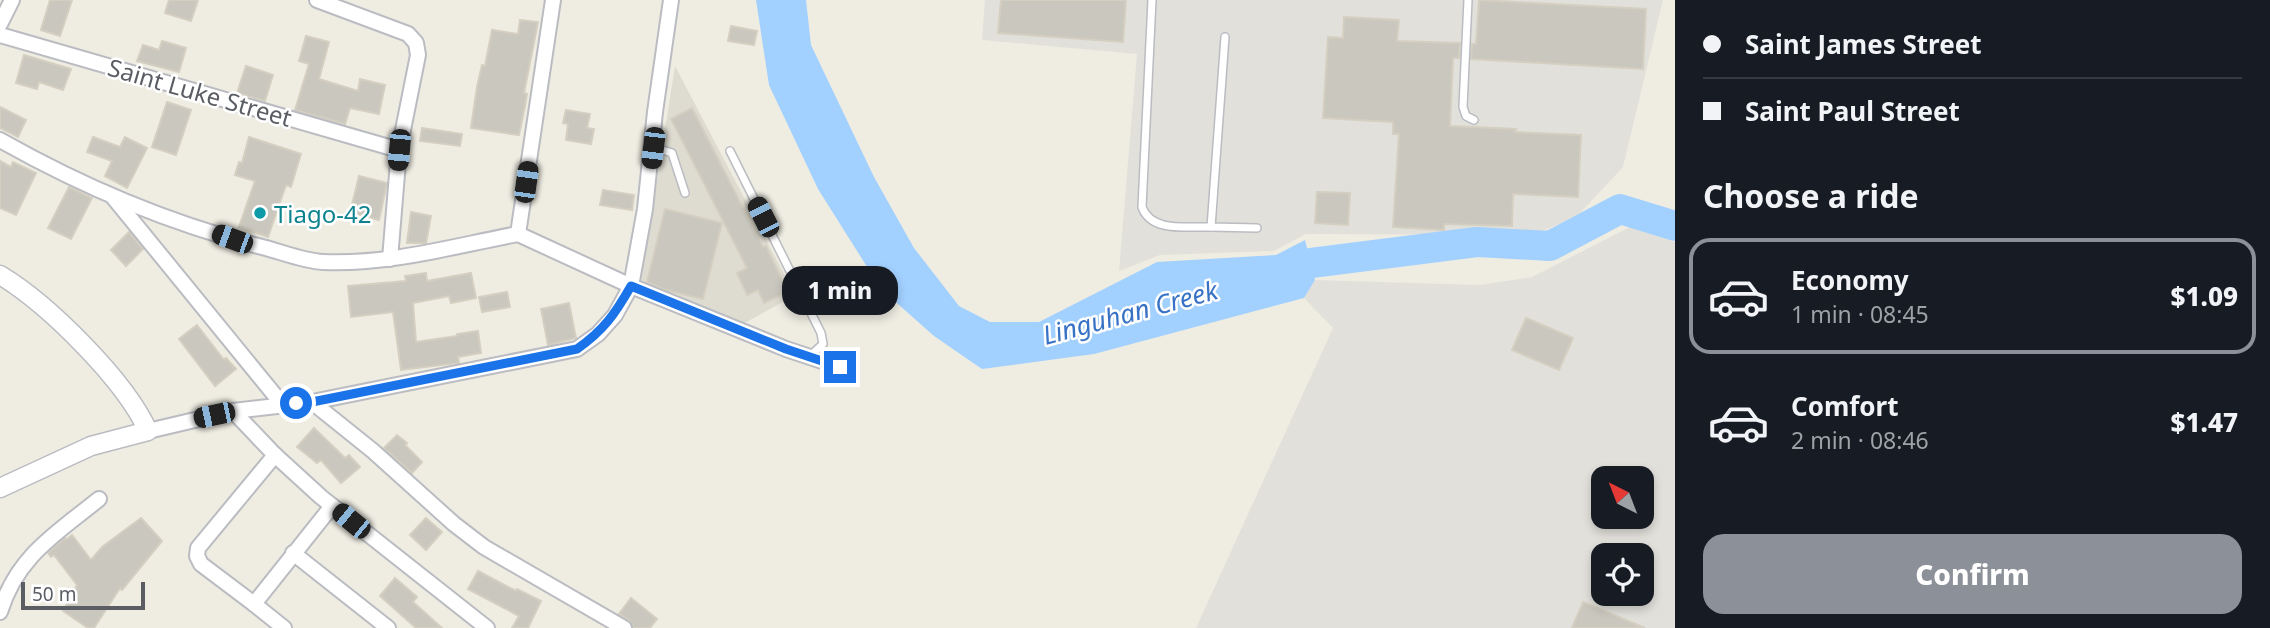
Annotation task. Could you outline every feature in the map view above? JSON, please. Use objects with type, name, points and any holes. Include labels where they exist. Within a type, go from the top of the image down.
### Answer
[{"type":"street","points":[[0,24],[12,0]]},
{"type":"street","points":[[317,0],[408,34],[416,43],[418,55],[399,150],[390,259]]},
{"type":"street","points":[[518,233],[553,0]]},
{"type":"street","points":[[0,488],[91,446],[130,434],[233,411],[312,402],[577,349],[598,334],[615,315],[631,286],[645,209],[671,0]]},
{"type":"street","name":"Saint Luke Street","points":[[0,35],[399,150]]},
{"type":"street","points":[[0,140],[112,196],[232,239],[321,262],[390,259],[518,233],[631,286],[786,349],[840,367]]},
{"type":"street","points":[[112,196],[282,404]]},
{"type":"street","points":[[0,275],[16,284],[59,321],[127,396],[148,431]]},
{"type":"street","points":[[312,402],[484,547],[624,628]]},
{"type":"street","points":[[233,411],[275,455],[332,506],[487,628]]},
{"type":"street","points":[[275,455],[198,548],[197,556],[201,564],[284,628]]},
{"type":"street","points":[[0,612],[15,576],[33,552],[100,499]]},
{"type":"street","points":[[254,604],[332,506]]},
{"type":"street","points":[[293,553],[388,628]]},
{"type":"lane","points":[[1152,0],[1142,207],[1145,216],[1153,223],[1164,225],[1257,228]]},
{"type":"lane","points":[[1468,0],[1463,107],[1466,116],[1474,120]]},
{"type":"lane","points":[[1210,227],[1225,37]]},
{"type":"lane","points":[[653,148],[672,153],[685,193]]},
{"type":"lane","points":[[730,151],[822,337],[821,347],[810,356]]},
{"type":"shaded area","points":[[985,0],[1663,0],[1623,167],[1579,214],[1535,235],[1306,234],[1274,251],[1160,255],[1119,271],[1137,54],[982,40]]},
{"type":"shaded area","points":[[675,66],[795,295],[743,324],[634,284],[654,200]]},
{"type":"shaded area","points":[[1630,227],[1675,242],[1675,628],[1196,628],[1333,328],[1304,298],[1315,280],[1480,285],[1532,277]]},
{"type":"water","points":[[756,0],[806,0],[811,45],[874,177],[914,248],[959,306],[990,322],[1039,322],[1157,262],[1276,255],[1305,240],[1315,280],[1304,298],[1094,354],[982,369],[934,336],[881,289],[818,189],[769,85]]},
{"type":"building","points":[[50,0],[72,0],[60,36],[41,30]]},
{"type":"building","points":[[169,0],[198,0],[191,21],[165,13]]},
{"type":"building","points":[[1001,0],[1126,0],[1123,42],[998,33]]},
{"type":"building","points":[[1479,0],[1646,9],[1643,69],[1471,59],[1472,44],[1476,44]]},
{"type":"building","points":[[1344,17],[1399,20],[1397,41],[1460,43],[1459,58],[1453,58],[1450,126],[1581,135],[1578,197],[1513,194],[1512,226],[1444,224],[1444,230],[1393,227],[1399,134],[1393,134],[1393,122],[1323,118],[1328,37],[1343,38]]},
{"type":"building","points":[[520,20],[538,22],[519,135],[471,128],[477,87],[482,65],[485,66],[492,30],[518,34]]},
{"type":"building","points":[[731,26],[757,31],[754,45],[728,41]]},
{"type":"building","points":[[306,36],[329,42],[319,79],[358,91],[360,79],[385,85],[379,114],[350,108],[345,124],[295,110],[309,64],[299,61]]},
{"type":"building","points":[[162,41],[186,48],[179,72],[137,61],[143,45],[159,50]]},
{"type":"building","points":[[24,55],[71,69],[63,90],[39,82],[37,89],[16,83]]},
{"type":"building","points":[[246,66],[273,75],[265,101],[237,93]]},
{"type":"building","points":[[167,102],[191,110],[176,155],[152,147]]},
{"type":"building","points":[[0,107],[26,120],[18,137],[0,128]]},
{"type":"building","points":[[692,108],[788,292],[764,303],[758,290],[747,295],[737,273],[747,268],[671,119]]},
{"type":"building","points":[[566,110],[590,114],[587,128],[594,129],[591,144],[566,140],[568,124],[563,123]]},
{"type":"building","points":[[422,128],[462,134],[460,146],[420,141]]},
{"type":"building","points":[[93,137],[120,147],[125,137],[147,148],[127,188],[105,176],[112,161],[87,152]]},
{"type":"building","points":[[249,137],[301,154],[291,187],[286,185],[268,237],[239,227],[255,181],[235,175],[239,162],[242,163]]},
{"type":"building","points":[[0,161],[11,167],[13,162],[36,173],[16,215],[0,208]]},
{"type":"building","points":[[359,176],[387,183],[379,220],[350,213]]},
{"type":"building","points":[[69,187],[92,198],[71,239],[48,228]]},
{"type":"building","points":[[603,190],[634,195],[632,210],[600,205]]},
{"type":"building","points":[[1317,192],[1350,193],[1348,225],[1315,223]]},
{"type":"building","points":[[665,209],[722,223],[703,299],[665,290],[647,282]]},
{"type":"building","points":[[411,212],[431,216],[426,243],[407,243]]},
{"type":"building","points":[[129,232],[143,249],[126,266],[111,250]]},
{"type":"building","points":[[426,273],[427,281],[471,273],[476,298],[451,303],[449,296],[413,303],[416,342],[478,331],[481,353],[458,357],[459,363],[401,370],[393,312],[351,317],[348,286],[406,281],[405,276]]},
{"type":"building","points":[[507,292],[510,307],[482,312],[479,297]]},
{"type":"building","points":[[569,303],[576,338],[548,345],[541,309]]},
{"type":"building","points":[[1526,318],[1573,338],[1559,370],[1512,350]]},
{"type":"building","points":[[197,325],[224,360],[226,358],[236,369],[215,386],[179,339]]},
{"type":"building","points":[[314,428],[345,458],[349,455],[360,467],[341,483],[321,460],[317,463],[297,447]]},
{"type":"building","points":[[397,435],[422,462],[412,473],[384,448]]},
{"type":"building","points":[[141,518],[162,541],[122,590],[120,588],[94,628],[88,628],[63,611],[77,585],[54,555],[51,557],[48,553],[72,535],[91,560],[102,547]]},
{"type":"building","points":[[426,518],[442,532],[426,550],[410,535]]},
{"type":"building","points":[[478,571],[541,601],[528,628],[512,628],[519,616],[468,589]]},
{"type":"building","points":[[395,578],[417,597],[413,602],[442,628],[416,628],[380,596]]},
{"type":"building","points":[[631,598],[657,619],[650,628],[634,628],[629,620],[619,614]]},
{"type":"building","points":[[1583,602],[1645,628],[1572,628]]},
{"type":"waterway","name":"Linguhan Creek","points":[[1273,273],[1311,263],[1477,242],[1550,246],[1620,209],[1675,226]]},
{"type":"place","name":"Tiago-42","points":[[260,213]]},
{"type":"route","points":[[296,403],[577,349],[598,334],[615,315],[631,286],[786,349],[840,367]]}]
